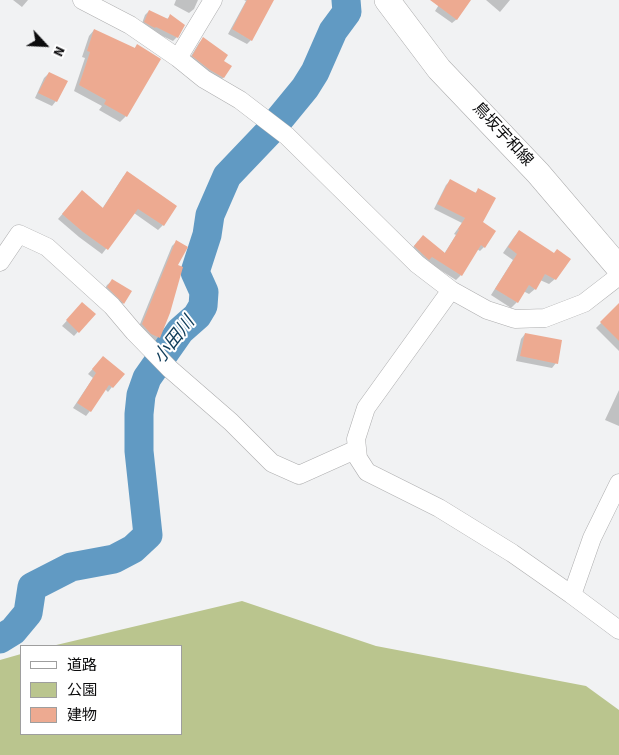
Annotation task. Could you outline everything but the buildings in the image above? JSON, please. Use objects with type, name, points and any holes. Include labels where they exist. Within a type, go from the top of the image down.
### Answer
[{"type":"main road","name":"鳥坂宇和線","points":[[386,0],[439,69],[538,173],[619,268]]},
{"type":"street","points":[[82,0],[130,25],[178,58],[204,79],[240,100],[287,136],[417,264],[451,290],[487,310],[515,319],[545,318],[584,303],[619,276]]},
{"type":"street","points":[[178,58],[213,0]]},
{"type":"street","points":[[0,262],[19,234],[47,247],[112,306],[170,369],[231,422],[272,463],[299,475],[357,449]]},
{"type":"street","points":[[451,290],[366,408],[356,439],[358,458],[367,472],[439,508],[512,553],[572,594],[619,630]]},
{"type":"street","points":[[572,594],[592,538],[619,483]]},
{"type":"green space","points":[[242,601],[376,646],[586,686],[619,710],[619,755],[0,755],[0,660],[20,654],[20,735],[182,735],[182,645],[56,645]]},
{"type":"waterway","name":"小田川","points":[[0,639],[13,631],[28,613],[32,587],[71,567],[114,559],[133,549],[148,535],[139,451],[141,395],[147,378],[180,331],[197,316],[203,306],[204,292],[195,272],[207,235],[210,215],[227,176],[268,133],[305,88],[315,72],[333,31],[347,12],[346,0]]}]
